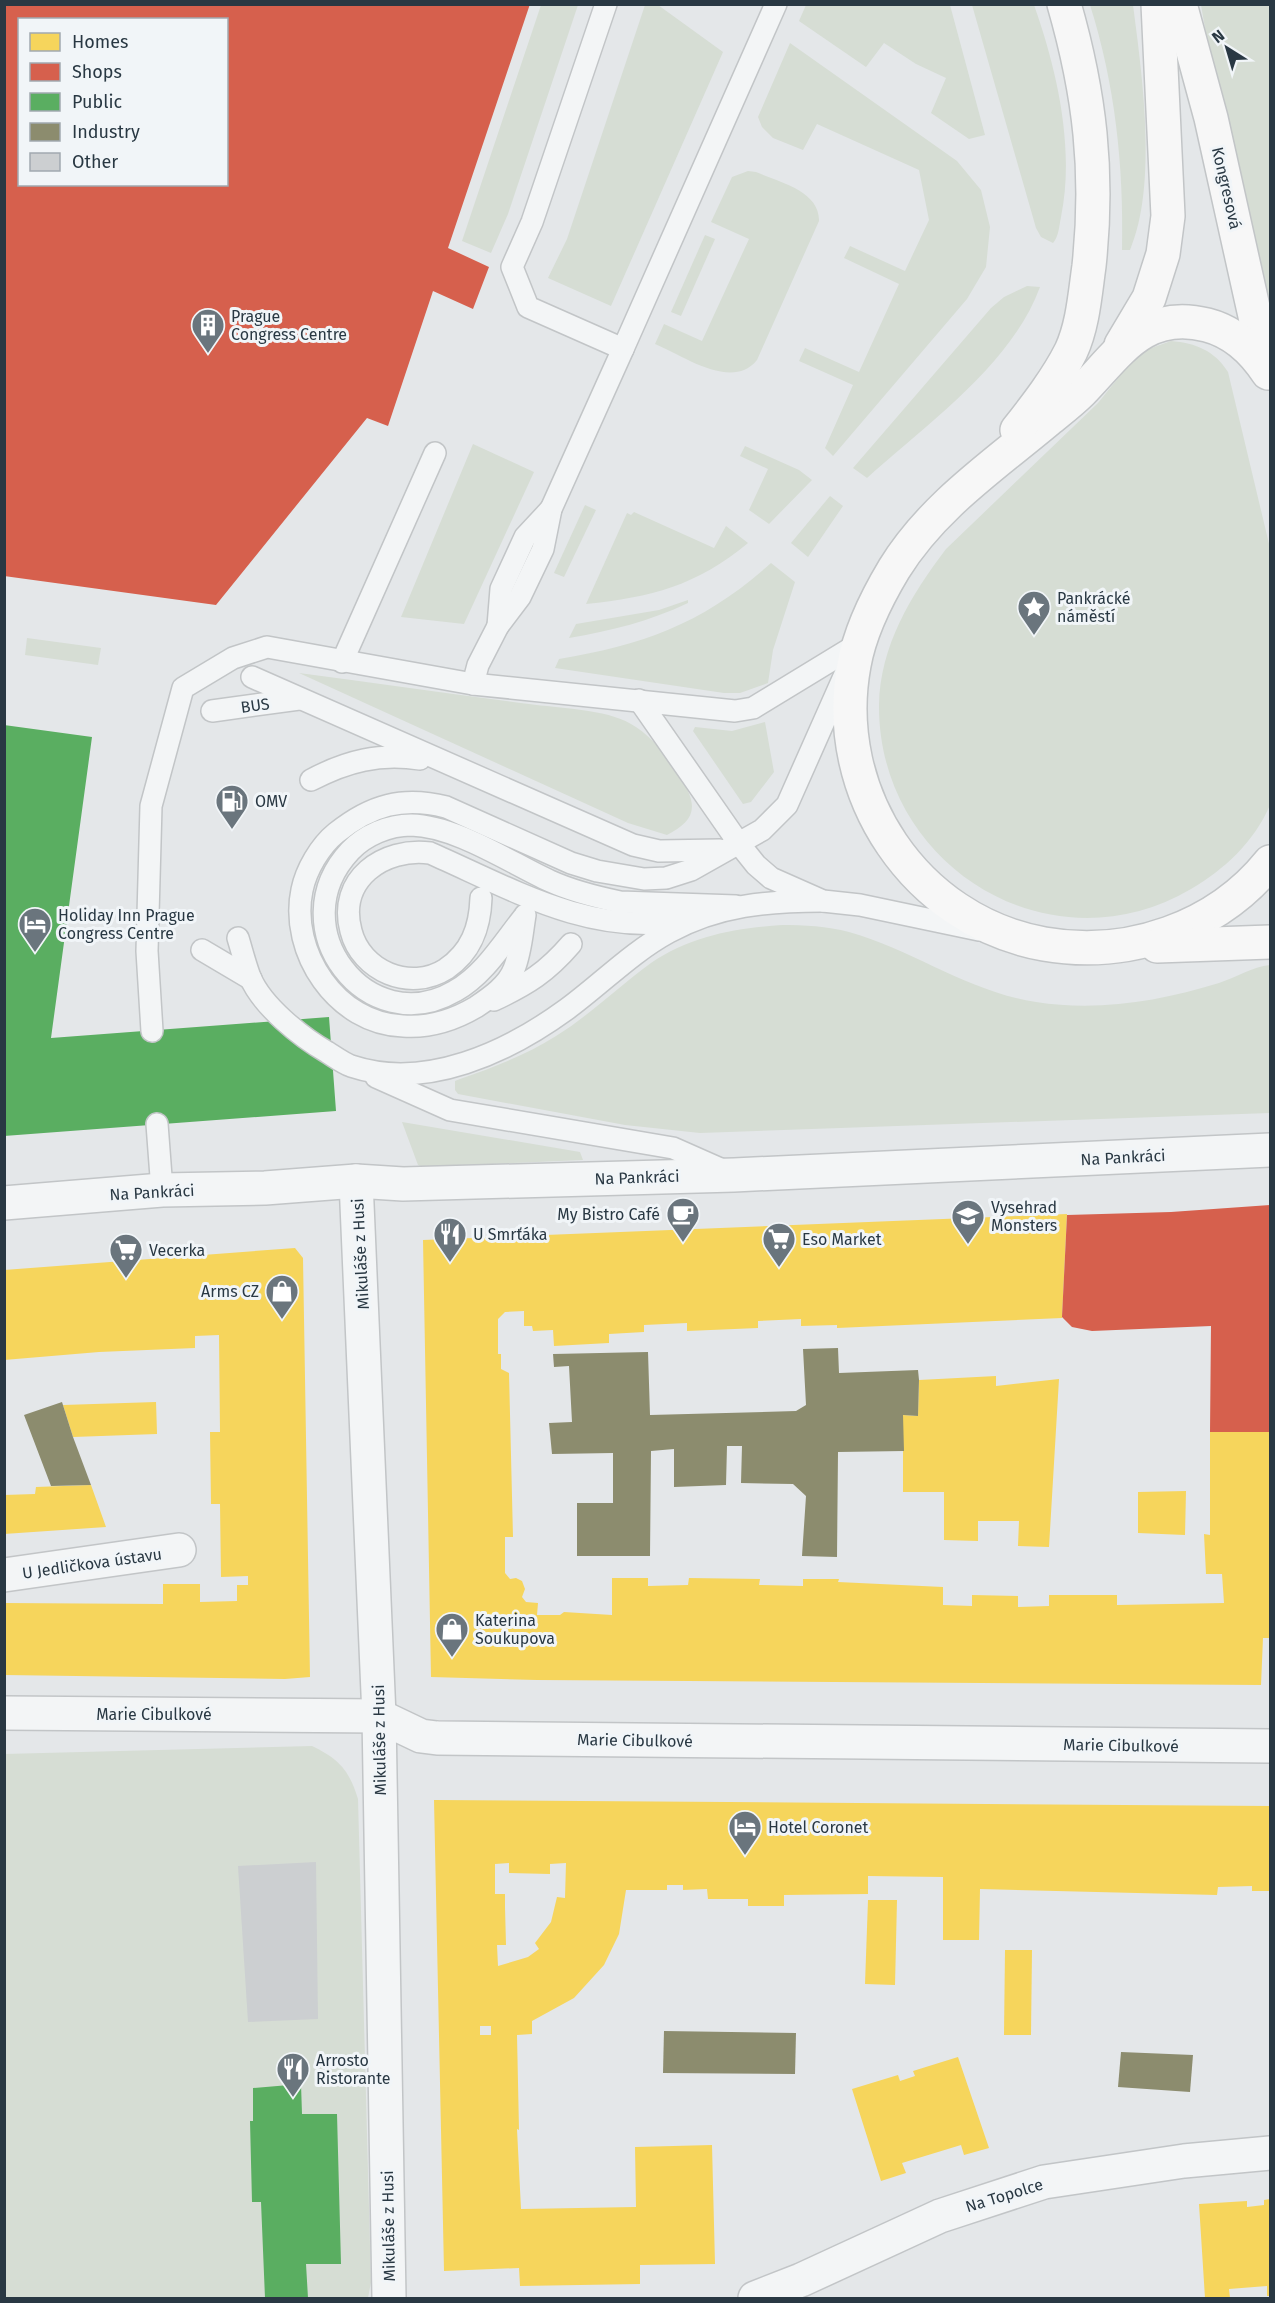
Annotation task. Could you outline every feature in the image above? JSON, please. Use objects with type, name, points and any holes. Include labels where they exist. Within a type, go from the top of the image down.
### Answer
[{"type":"street","points":[[977,476],[1031,412],[1059,370],[1071,350],[1083,310],[1094,214],[1093,157],[1079,57],[1064,4]]},
{"type":"street","points":[[1118,351],[1149,298],[1163,254],[1168,216],[1158,4]]},
{"type":"street","name":"Kongresová","points":[[1180,4],[1211,118],[1269,379]]},
{"type":"street","points":[[1269,379],[1259,358],[1233,336],[1214,327],[1179,320],[1163,323],[1134,337],[1080,393],[977,476],[943,509],[895,567],[867,621],[858,644],[851,687],[851,737],[858,772],[874,818],[895,851],[919,879],[966,915],[1015,938],[1059,947],[1270,942]]},
{"type":"street","points":[[1119,947],[1148,940],[1196,923],[1240,893],[1270,862]]},
{"type":"street","name":"Na Pankráci","points":[[4,1203],[162,1190],[265,1188],[356,1181],[403,1184],[734,1175],[1270,1150]]},
{"type":"street","name":"Mikuláše z Husi","points":[[356,1181],[379,1716],[389,2298]]},
{"type":"street","name":"U Jedličkova ústavu","points":[[4,1575],[179,1550]]},
{"type":"street","name":"Marie Cibulkové","points":[[4,1713],[379,1716],[421,1736],[437,1738],[1270,1746]]},
{"type":"street","name":"Na Topolce","points":[[754,2298],[801,2280],[940,2216],[1044,2182],[1184,2161],[1270,2153]]},
{"type":"lane","points":[[606,4],[532,222],[512,267],[528,307],[622,349]]},
{"type":"lane","points":[[473,684],[478,665],[498,626],[501,589],[525,537],[551,509],[776,4]]},
{"type":"lane","points":[[342,662],[435,453]]},
{"type":"lane","points":[[152,1031],[147,951],[151,806],[183,688],[233,658],[267,647],[473,684],[735,711],[753,708],[858,644]]},
{"type":"lane","points":[[571,944],[551,967],[533,981],[456,1019],[402,1027],[374,1020],[350,1007],[328,989],[311,962],[301,934],[298,907],[304,881],[315,859],[332,836],[368,811],[387,803],[405,801],[424,801],[446,807],[571,863],[625,877],[666,878],[691,870],[740,845],[762,830],[787,805],[858,644]]},
{"type":"lane","points":[[252,677],[633,845],[659,852],[686,853],[713,852],[740,845]]},
{"type":"lane","name":"BUS","points":[[212,711],[298,699]]},
{"type":"lane","points":[[639,700],[756,865],[771,878],[823,901]]},
{"type":"lane","points":[[311,780],[333,768],[372,758],[407,757],[439,761]]},
{"type":"lane","points":[[456,1019],[502,987],[514,970],[525,915],[472,980],[455,992],[418,1004],[401,1003],[365,989],[339,963],[331,948],[324,926],[323,902],[329,879],[341,860],[354,846],[378,832],[411,825],[447,832],[552,882],[579,892],[620,902],[736,906],[775,901],[823,901],[860,905],[1015,938]]},
{"type":"lane","points":[[481,898],[478,930],[458,960],[443,971],[424,978],[394,977],[366,959],[356,945],[350,930],[349,913],[352,897],[365,872],[400,852],[430,854],[562,910],[616,923],[653,925],[698,918]]},
{"type":"lane","points":[[350,1066],[389,1073],[417,1073],[452,1067],[489,1054],[525,1036],[558,1015],[639,951],[668,932],[698,918],[736,906]]},
{"type":"lane","points":[[238,938],[251,979]]},
{"type":"lane","points":[[202,950],[251,979],[293,1029],[350,1066],[450,1110],[673,1148],[734,1175]]},
{"type":"lane","points":[[157,1124],[162,1190]]},
{"type":"shaded area","points":[[541,5],[578,5],[508,214],[491,253],[462,241]]},
{"type":"shaded area","points":[[645,5],[658,5],[723,52],[611,306],[548,278],[567,239]]},
{"type":"shaded area","points":[[806,5],[950,5],[985,135],[969,139],[931,113],[946,78],[916,64],[884,43],[866,67],[799,21]]},
{"type":"shaded area","points":[[972,5],[1034,5],[1050,56],[1065,137],[1065,191],[1058,231],[1053,243],[1041,237],[1036,228]]},
{"type":"shaded area","points":[[1090,5],[1133,5],[1143,96],[1146,162],[1139,224],[1130,250],[1122,250],[1119,156],[1112,95]]},
{"type":"shaded area","points":[[1201,5],[1270,5],[1270,307],[1210,57]]},
{"type":"shaded area","points":[[790,43],[957,161],[981,190],[990,227],[986,267],[967,299],[833,456],[825,448],[853,385],[799,361],[805,348],[859,372],[899,284],[844,258],[850,246],[905,271],[929,220],[919,170],[817,124],[803,150],[773,138],[762,127],[758,117]]},
{"type":"shaded area","points":[[748,171],[786,184],[806,195],[818,211],[819,221],[757,360],[747,369],[721,372],[693,363],[655,344],[664,324],[702,341],[749,239],[711,222],[732,177]]},
{"type":"shaded area","points":[[705,235],[715,239],[681,316],[671,312]]},
{"type":"shaded area","points":[[1027,286],[1040,287],[1027,315],[1010,342],[989,367],[941,414],[867,478],[853,468],[991,308],[1004,297]]},
{"type":"shaded area","points":[[1171,341],[1204,349],[1211,353],[1228,372],[1270,548],[1270,805],[1247,843],[1215,873],[1191,889],[1137,912],[1083,918],[1030,910],[982,888],[940,856],[908,813],[886,763],[879,705],[885,662],[891,642],[910,603],[946,549],[1098,403],[1131,362],[1143,351]]},
{"type":"shaded area","points":[[473,444],[534,472],[464,624],[401,617]]},
{"type":"shaded area","points":[[745,446],[799,470],[812,480],[769,524],[749,510],[768,469],[740,456]]},
{"type":"shaded area","points":[[830,496],[843,506],[808,557],[791,543]]},
{"type":"shaded area","points":[[585,505],[596,510],[564,577],[554,573]]},
{"type":"shaded area","points":[[634,512],[714,548],[726,526],[748,543],[710,570],[672,587],[632,598],[586,604],[627,513],[631,515]]},
{"type":"shaded area","points":[[771,563],[795,582],[773,650],[768,683],[740,693],[724,693],[555,668],[559,659],[647,638],[697,616],[746,584]]},
{"type":"shaded area","points":[[688,600],[688,603],[645,620],[615,629],[569,638],[576,624],[659,610]]},
{"type":"shaded area","points":[[27,638],[101,648],[98,665],[25,655]]},
{"type":"shaded area","points":[[299,673],[582,710],[621,719],[648,736],[671,761],[690,797],[692,805],[689,817],[681,827],[667,835],[628,823]]},
{"type":"shaded area","points":[[765,722],[774,772],[751,802],[743,804],[693,731],[695,727],[732,731]]},
{"type":"shaded area","points":[[782,925],[816,926],[849,932],[1011,997],[1059,1005],[1106,1005],[1152,1000],[1219,983],[1270,965],[1270,1113],[700,1133],[625,1125],[458,1094],[455,1090],[455,1081],[510,1060],[556,1036],[651,963],[681,946],[731,931]]},
{"type":"shaded area","points":[[402,1122],[580,1152],[583,1160],[422,1167],[418,1165]]},
{"type":"shaded area","points":[[312,1746],[342,1766],[351,1780],[358,1799],[371,2282],[368,2298],[5,2298],[4,1754]]},
{"type":"building: Homes","points":[[1067,1214],[1062,1318],[837,1328],[837,1325],[801,1326],[801,1319],[758,1321],[758,1328],[687,1331],[687,1323],[644,1325],[644,1332],[609,1334],[609,1343],[554,1346],[553,1330],[533,1331],[532,1326],[524,1326],[524,1311],[505,1312],[498,1319],[498,1354],[501,1354],[501,1369],[509,1373],[513,1537],[505,1537],[505,1573],[510,1579],[516,1578],[522,1581],[525,1589],[522,1597],[526,1602],[538,1603],[537,1615],[560,1615],[564,1612],[612,1615],[612,1578],[648,1578],[648,1586],[688,1585],[689,1578],[760,1579],[759,1585],[803,1586],[803,1579],[839,1579],[838,1582],[943,1587],[943,1605],[972,1606],[972,1595],[1018,1596],[1018,1607],[1049,1606],[1049,1595],[1117,1595],[1117,1605],[1224,1603],[1222,1574],[1206,1574],[1204,1534],[1210,1535],[1210,1432],[1270,1432],[1270,1638],[1263,1638],[1261,1685],[537,1680],[431,1677],[423,1240]]},
{"type":"building: Homes","points":[[295,1248],[303,1258],[310,1677],[285,1679],[4,1675],[4,1603],[163,1604],[163,1584],[200,1584],[200,1602],[237,1601],[237,1585],[248,1585],[248,1576],[221,1577],[220,1504],[211,1504],[210,1432],[220,1432],[219,1335],[195,1336],[195,1348],[99,1352],[4,1360],[4,1270]]},
{"type":"building: Homes","points":[[996,1376],[996,1386],[1059,1379],[1049,1547],[1018,1546],[1019,1521],[978,1521],[978,1541],[944,1540],[944,1492],[903,1492],[903,1415],[918,1416],[919,1380]]},
{"type":"building: Homes","points":[[156,1402],[157,1434],[73,1437],[63,1405]]},
{"type":"building: Homes","points":[[91,1485],[106,1527],[4,1534],[4,1495],[35,1494],[36,1487]]},
{"type":"building: Homes","points":[[1186,1491],[1185,1535],[1138,1533],[1138,1492]]},
{"type":"building: Homes","points":[[434,1800],[1270,1806],[1270,1891],[1252,1891],[1252,1886],[1218,1887],[1217,1895],[980,1889],[979,1940],[943,1940],[943,1877],[868,1876],[868,1894],[784,1895],[784,1906],[748,1906],[748,1899],[708,1899],[707,1889],[683,1890],[683,1885],[667,1885],[667,1890],[626,1890],[619,1934],[604,1965],[574,1998],[532,2021],[532,2034],[517,2035],[519,2130],[517,2129],[521,2209],[636,2207],[635,2147],[712,2145],[715,2264],[640,2265],[640,2284],[520,2286],[519,2268],[444,2271]],"holes":[[[509,1863],[509,1873],[550,1874],[550,1864],[566,1863],[565,1898],[557,1897],[551,1922],[535,1943],[539,1949],[528,1957],[498,1966],[497,1945],[506,1945],[505,1894],[495,1894],[495,1864]],[[480,2026],[491,2026],[491,2035],[480,2035]]]},
{"type":"building: Homes","points":[[868,1900],[897,1900],[895,1985],[865,1984]]},
{"type":"building: Homes","points":[[1005,1950],[1032,1950],[1031,2035],[1004,2035]]},
{"type":"building: Homes","points":[[958,2057],[989,2148],[964,2155],[961,2145],[902,2163],[906,2173],[881,2181],[852,2089],[898,2075],[900,2081],[915,2076],[913,2071]]},
{"type":"building: Homes","points":[[1270,2199],[1270,2296],[1267,2296],[1267,2286],[1229,2289],[1230,2298],[1205,2298],[1199,2204],[1247,2201],[1247,2207],[1264,2205],[1264,2200]]},
{"type":"building: Shops","name":"Prague Congress Centre","points":[[4,4],[530,4],[448,248],[489,267],[473,309],[433,291],[388,426],[367,418],[216,605],[4,576]]},
{"type":"building: Shops","points":[[1270,1205],[1270,1432],[1210,1432],[1211,1326],[1092,1331],[1072,1327],[1062,1317],[1067,1215],[1171,1212]]},
{"type":"building: Public","points":[[4,725],[92,737],[51,1038],[329,1017],[336,1111],[4,1136]]},
{"type":"building: Public","points":[[301,2084],[302,2114],[337,2114],[341,2264],[306,2264],[308,2298],[265,2298],[261,2202],[252,2202],[250,2121],[253,2121],[253,2088]]},
{"type":"building: Industry","points":[[838,1348],[839,1373],[918,1370],[919,1380],[918,1416],[903,1415],[904,1451],[838,1452],[837,1557],[802,1556],[806,1496],[793,1484],[741,1483],[742,1446],[727,1446],[726,1485],[674,1487],[674,1449],[651,1451],[650,1556],[577,1556],[577,1503],[613,1503],[613,1453],[552,1454],[549,1423],[572,1422],[569,1366],[554,1367],[553,1354],[648,1352],[650,1415],[796,1411],[806,1405],[803,1349]]},
{"type":"building: Industry","points":[[62,1402],[91,1485],[51,1486],[24,1415]]},
{"type":"building: Industry","points":[[664,2031],[796,2033],[795,2074],[663,2073]]},
{"type":"building: Industry","points":[[1121,2052],[1193,2055],[1190,2092],[1118,2087]]},
{"type":"building: Other","points":[[316,1862],[318,2019],[248,2022],[238,1866]]},
{"type":"place","name":"Prague Congress Centre","points":[[208,354]]},
{"type":"place","name":"Pankrácké náměstí","points":[[1034,636]]},
{"type":"place","name":"OMV","points":[[232,830]]},
{"type":"place","name":"Holiday Inn Prague Congress Centre","points":[[35,953]]},
{"type":"place","name":"My Bistro Café","points":[[683,1243]]},
{"type":"place","name":"Vysehrad Monsters","points":[[968,1245]]},
{"type":"place","name":"U Smrťáka","points":[[450,1263]]},
{"type":"place","name":"Eso Market","points":[[779,1268]]},
{"type":"place","name":"Vecerka","points":[[126,1279]]},
{"type":"place","name":"Arms CZ","points":[[282,1320]]},
{"type":"place","name":"Katerina Soukupova","points":[[452,1658]]},
{"type":"place","name":"Hotel Coronet","points":[[745,1856]]},
{"type":"place","name":"Arrosto Ristorante","points":[[293,2098]]}]
